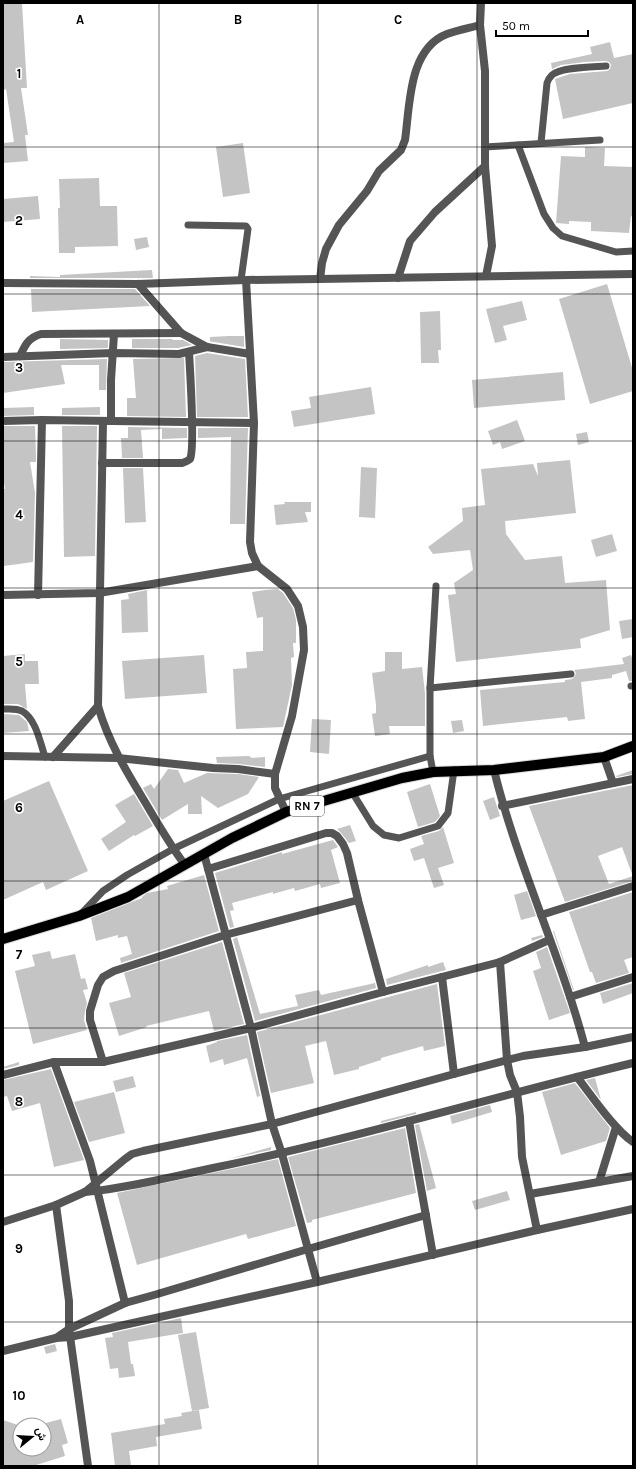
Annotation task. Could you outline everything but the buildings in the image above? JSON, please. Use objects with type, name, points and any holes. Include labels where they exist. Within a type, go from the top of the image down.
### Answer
[{"type":"main road","name":"RN 7","points":[[3,939],[79,916],[128,897],[232,838],[286,812],[402,778],[433,772],[454,770],[494,770],[604,757],[633,746]]},
{"type":"street","points":[[481,3],[480,25],[485,71],[485,166],[492,246],[486,276]]},
{"type":"street","points":[[320,279],[326,249],[338,225],[367,191],[379,171],[401,150],[405,140],[414,72],[422,55],[434,41],[446,34],[480,25]]},
{"type":"street","points":[[398,278],[410,241],[435,212],[485,166]]},
{"type":"street","points":[[3,283],[138,284],[244,280],[633,274]]},
{"type":"street","points":[[244,280],[254,423],[250,542],[252,553],[258,566],[287,589],[298,606],[303,627],[304,650],[292,716],[275,774],[274,788],[286,812]]},
{"type":"street","points":[[138,284],[181,333],[207,347],[250,354]]},
{"type":"street","points":[[20,356],[27,342],[33,336],[41,334],[181,333]]},
{"type":"street","points":[[114,334],[102,463],[98,706],[103,724],[118,758],[173,849],[185,865]]},
{"type":"street","points":[[3,357],[113,353],[179,354],[207,347]]},
{"type":"street","points":[[102,463],[182,463],[188,461],[192,452],[189,352]]},
{"type":"street","points":[[3,421],[42,420],[254,423]]},
{"type":"street","points":[[38,594],[42,420]]},
{"type":"street","points":[[3,595],[99,593],[258,566]]},
{"type":"street","points":[[49,757],[98,706]]},
{"type":"street","points":[[3,756],[118,758],[213,768],[238,769],[275,774]]},
{"type":"street","points":[[604,757],[614,783]]},
{"type":"street","points":[[494,770],[502,806],[570,997],[585,1047]]},
{"type":"street","points":[[502,806],[633,779]]},
{"type":"street","points":[[208,869],[326,833],[332,833],[337,836],[347,853],[383,992]]},
{"type":"street","points":[[204,854],[251,1028],[272,1124],[282,1154],[318,1282]]},
{"type":"street","points":[[541,915],[633,886]]},
{"type":"street","points":[[102,1062],[90,1020],[90,1011],[98,985],[103,977],[114,970],[225,935],[358,900]]},
{"type":"street","points":[[3,1075],[54,1062],[102,1062],[251,1028],[500,962],[549,940]]},
{"type":"street","points":[[500,962],[507,1060],[510,1075],[517,1092],[522,1157],[537,1230]]},
{"type":"street","points":[[442,977],[454,1074]]},
{"type":"street","points":[[570,997],[633,977]]},
{"type":"street","points":[[3,1222],[56,1205],[85,1192],[132,1154],[142,1151],[272,1124],[523,1056],[585,1047],[633,1037]]},
{"type":"street","points":[[54,1062],[90,1161],[125,1303]]},
{"type":"street","points":[[85,1192],[97,1191],[282,1154],[517,1092],[633,1064]]},
{"type":"street","points":[[577,1077],[616,1127],[625,1137],[633,1142]]},
{"type":"street","points":[[409,1121],[433,1255]]},
{"type":"street","points":[[599,1182],[616,1127]]},
{"type":"street","points":[[530,1194],[633,1176]]},
{"type":"street","points":[[56,1205],[70,1301],[69,1333],[88,1466]]},
{"type":"street","points":[[69,1333],[318,1282],[537,1230],[633,1209]]},
{"type":"street","points":[[3,1351],[56,1338],[69,1333],[125,1303],[308,1248],[426,1216]]},
{"type":"lane","points":[[541,143],[547,83],[551,76],[556,72],[606,66]]},
{"type":"lane","points":[[485,146],[600,140]]},
{"type":"lane","points":[[518,144],[544,214],[553,228],[562,236],[616,252],[633,251]]},
{"type":"lane","points":[[188,225],[246,226],[248,230],[244,280]]},
{"type":"lane","points":[[433,772],[430,756],[430,688],[436,586]]},
{"type":"lane","points":[[430,688],[571,674]]},
{"type":"lane","points":[[3,709],[12,708],[22,711],[32,722],[49,757]]},
{"type":"lane","points":[[79,916],[103,891],[127,875],[173,849],[279,799],[430,756]]},
{"type":"lane","points":[[352,792],[373,826],[384,835],[399,838],[438,826],[448,813],[454,770]]}]
